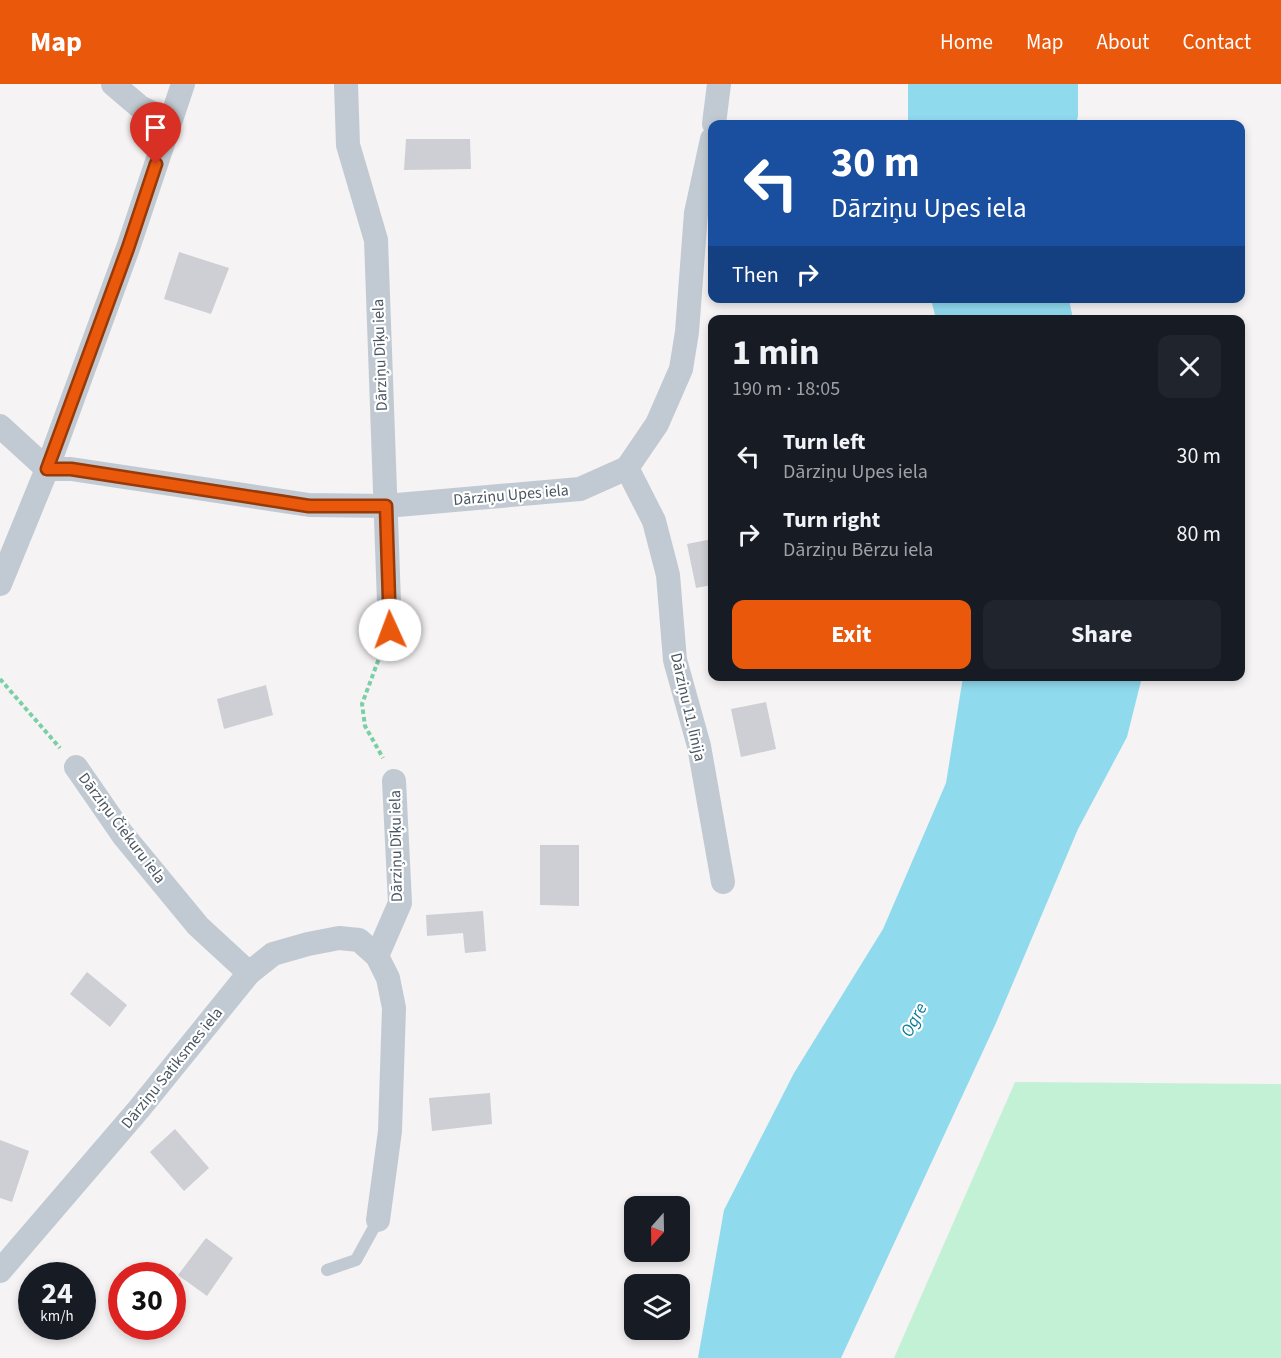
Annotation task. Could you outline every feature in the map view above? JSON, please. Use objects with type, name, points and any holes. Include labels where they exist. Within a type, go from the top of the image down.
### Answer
[{"type":"street","points":[[113,84],[140,107],[170,122]]},
{"type":"street","points":[[0,584],[47,469],[128,248],[183,84]]},
{"type":"street","name":"Dārziņu Dīķu iela","points":[[346,84],[348,145],[376,240],[390,630]]},
{"type":"street","points":[[714,120],[719,84]]},
{"type":"street","points":[[627,468],[657,424],[681,369],[687,333],[696,213],[708,158]]},
{"type":"street","points":[[0,426],[47,469]]},
{"type":"street","name":"Dārziņu Upes iela","points":[[47,469],[71,469],[309,506],[386,506],[580,489],[627,468]]},
{"type":"street","name":"Dārziņu 11. līnija","points":[[627,468],[654,521],[668,575],[675,660],[699,746],[723,882]]},
{"type":"street","name":"Dārziņu Čiekuru iela","points":[[76,767],[123,835],[198,926],[249,973]]},
{"type":"street","name":"Dārziņu Dīķu iela","points":[[377,956],[400,903],[394,781]]},
{"type":"street","name":"Dārziņu Satiksmes iela","points":[[0,1270],[139,1109],[249,973],[273,954],[339,938],[359,940],[377,956]]},
{"type":"street","points":[[377,956],[388,978],[394,1008],[390,1131],[378,1220]]},
{"type":"lane","points":[[327,1270],[356,1260],[378,1220]]},
{"type":"path","name":"Dārziņu Dīķu iela","points":[[390,630],[362,704],[365,726],[394,781]]},
{"type":"path","name":"Dārziņu Čiekuru iela","points":[[0,679],[76,767]]},
{"type":"green space","points":[[1015,1082],[1281,1084],[1281,1358],[894,1358]]},
{"type":"water","points":[[908,84],[1078,84],[1077,120],[908,120]]},
{"type":"water","points":[[932,303],[1070,303],[1072,315],[935,315]]},
{"type":"water","name":"Ogre","points":[[962,681],[1141,681],[1127,737],[1078,829],[996,1023],[841,1358],[698,1358],[724,1210],[794,1073],[883,929],[946,783]]},
{"type":"building","points":[[406,139],[470,139],[471,169],[404,170]]},
{"type":"building","points":[[179,252],[229,268],[211,314],[164,299]]},
{"type":"building","points":[[708,540],[708,586],[696,588],[687,544]]},
{"type":"building","points":[[266,685],[273,715],[224,729],[217,699]]},
{"type":"building","points":[[766,702],[776,749],[741,757],[731,709]]},
{"type":"building","points":[[540,845],[579,845],[579,906],[540,905]]},
{"type":"building","points":[[483,911],[486,951],[465,953],[463,933],[427,936],[426,915]]},
{"type":"building","points":[[87,972],[127,1005],[110,1027],[70,994]]},
{"type":"building","points":[[490,1093],[492,1124],[432,1131],[429,1098]]},
{"type":"building","points":[[175,1129],[209,1168],[184,1191],[150,1152]]},
{"type":"building","points":[[0,1140],[29,1151],[12,1202],[0,1198]]},
{"type":"building","points":[[206,1238],[233,1258],[207,1296],[186,1281],[186,1264]]},
{"type":"route","points":[[156,164],[128,248],[47,469],[71,469],[309,506],[386,506],[390,630]]}]
